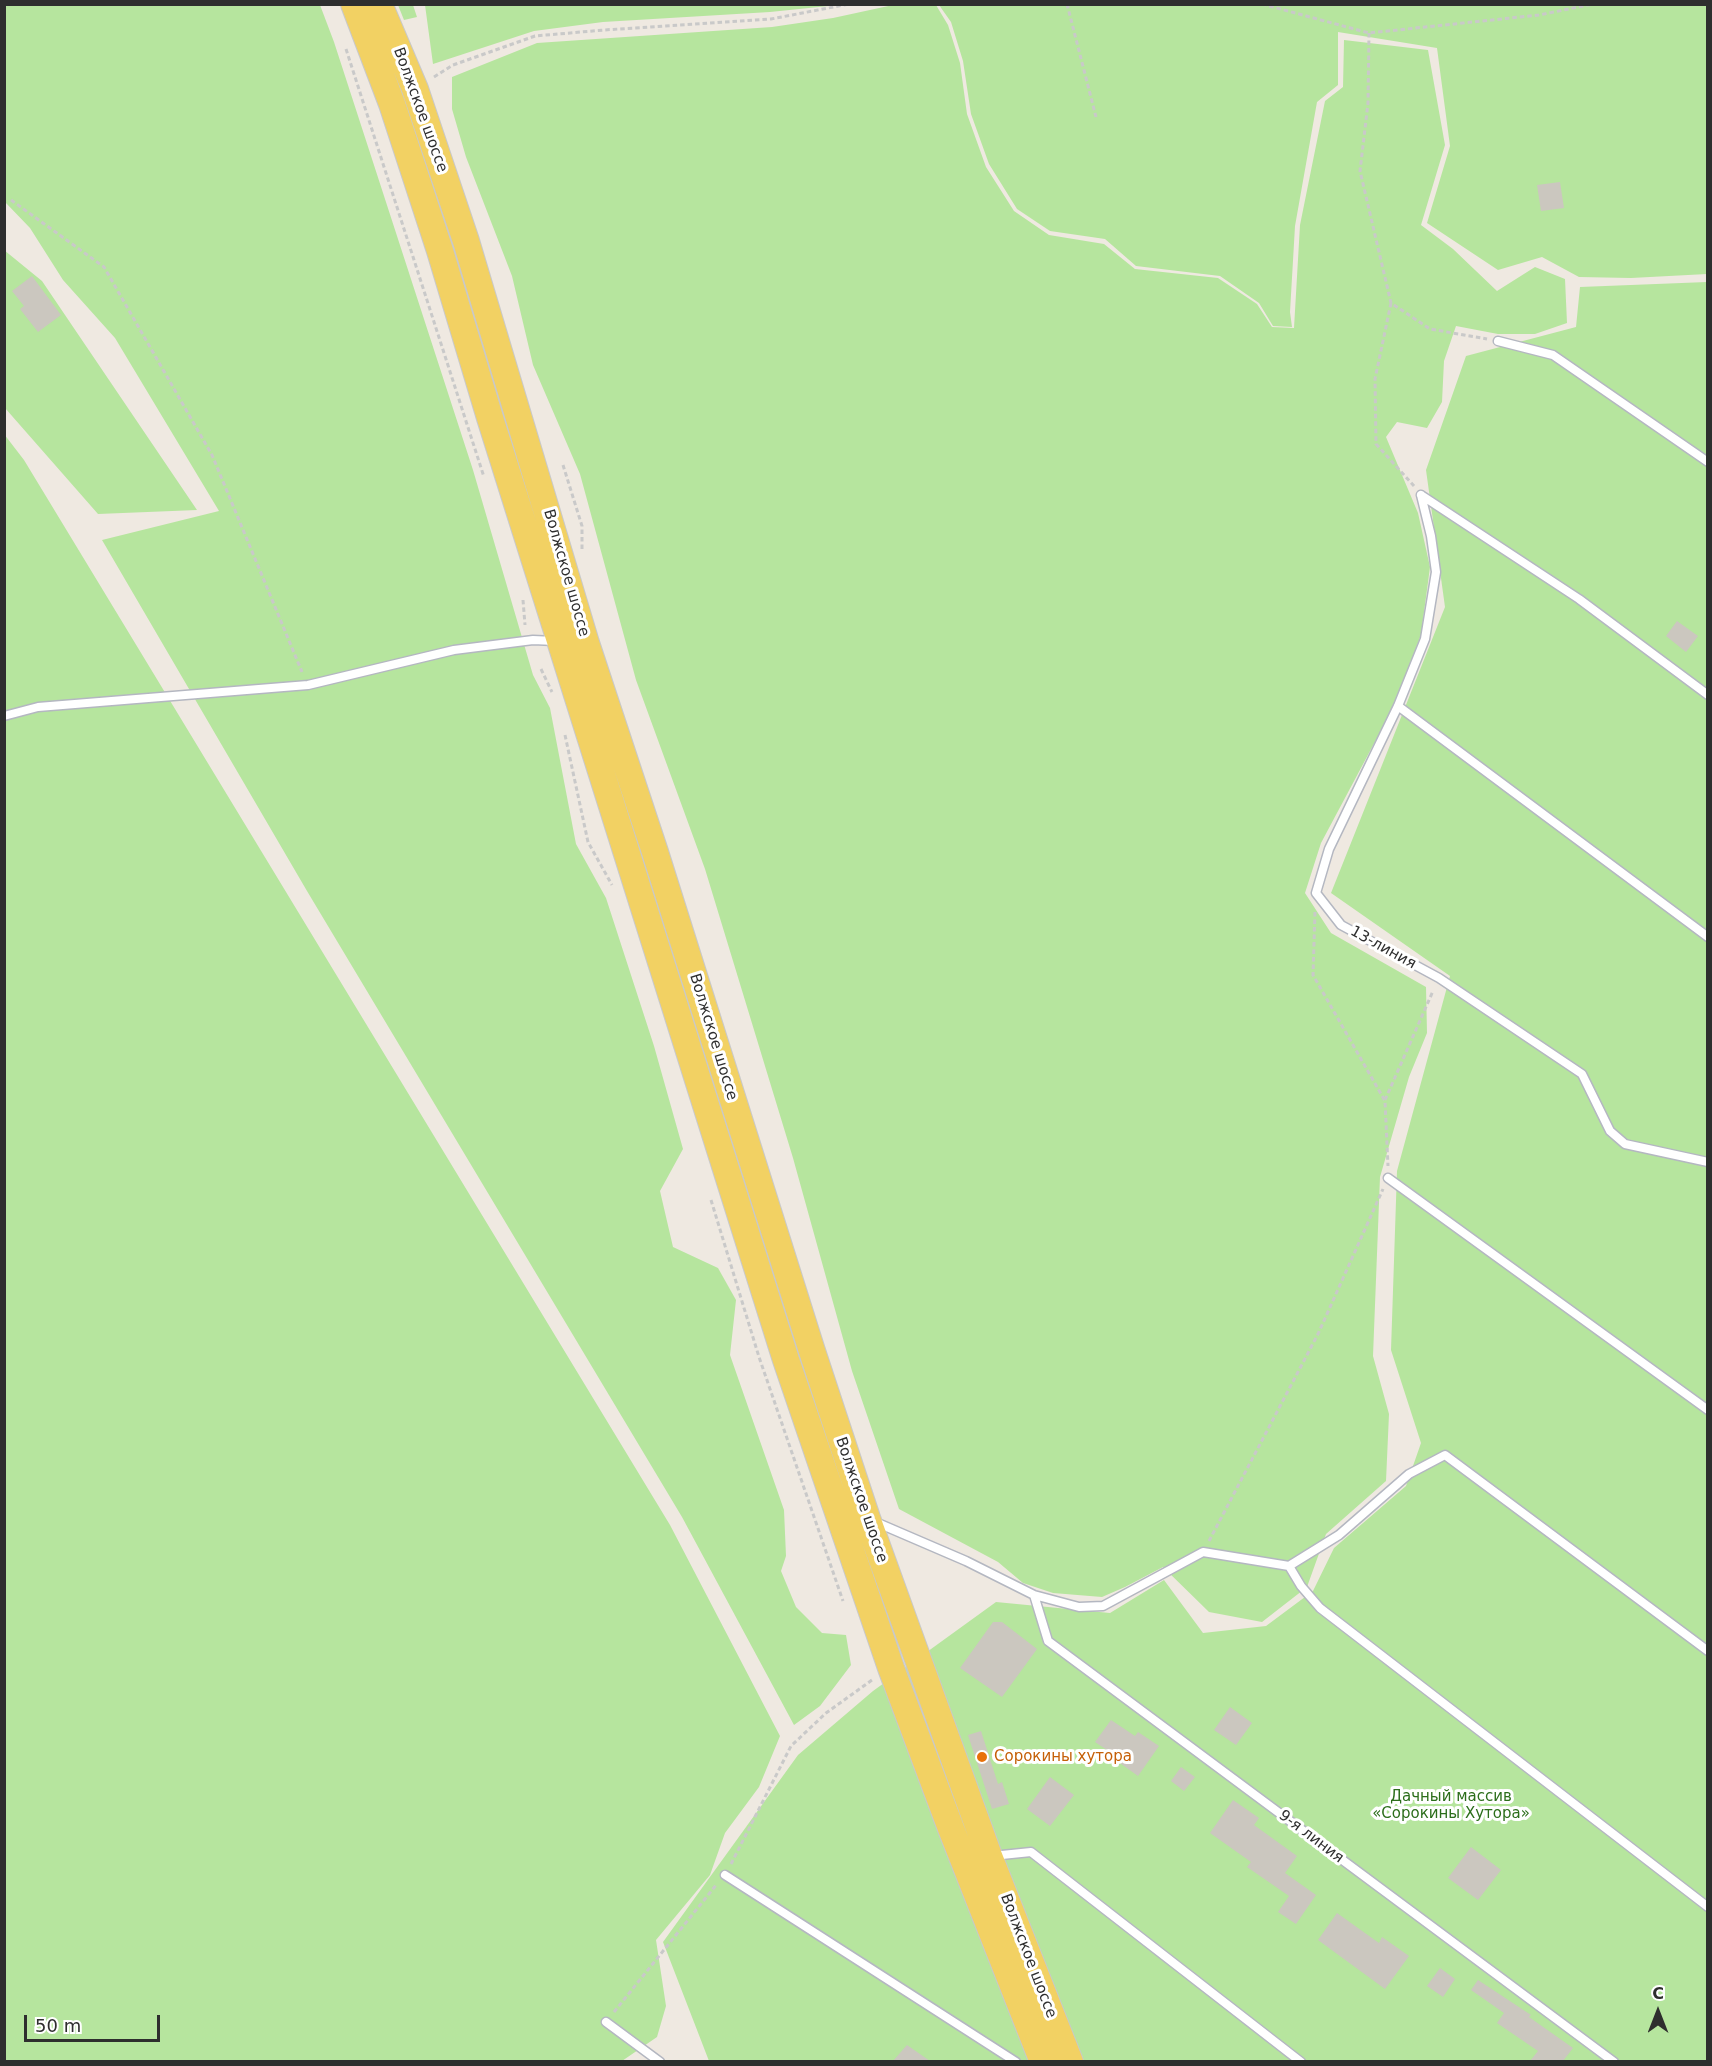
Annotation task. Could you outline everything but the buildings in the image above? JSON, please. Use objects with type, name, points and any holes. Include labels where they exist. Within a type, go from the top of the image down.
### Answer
[{"type":"main road","name":"Волжское шоссе","points":[[354,4],[406,149],[786,1360],[891,1668],[950,1826],[1043,2061]]},
{"type":"main road","name":"Волжское шоссе","points":[[379,4],[415,89],[466,241],[586,643],[867,1518],[990,1857],[1070,2061]]},
{"type":"lane","points":[[1498,342],[1553,355],[1707,462]]},
{"type":"lane","points":[[1421,495],[1580,599],[1707,695]]},
{"type":"lane","points":[[1316,893],[1329,849],[1398,706],[1425,639],[1436,572],[1431,536],[1421,495]]},
{"type":"lane","points":[[4,716],[38,707],[308,685],[454,650],[533,640],[561,641]]},
{"type":"lane","points":[[1398,706],[1707,937]]},
{"type":"lane","name":"13-линия","points":[[1316,893],[1341,925],[1438,978],[1582,1074],[1610,1131],[1625,1144],[1707,1162]]},
{"type":"lane","points":[[1388,1178],[1707,1410]]},
{"type":"lane","points":[[867,1518],[966,1561],[1034,1595],[1079,1607],[1103,1606],[1203,1552],[1289,1566],[1339,1535],[1409,1474],[1445,1455],[1707,1651]]},
{"type":"lane","points":[[1289,1566],[1301,1586],[1320,1608],[1707,1907]]},
{"type":"lane","name":"9-я линия","points":[[1034,1595],[1048,1641],[1614,2061]]},
{"type":"lane","points":[[990,1857],[1031,1852],[1301,2061]]},
{"type":"lane","points":[[725,1875],[1016,2061]]},
{"type":"lane","points":[[606,2022],[660,2061]]},
{"type":"path","points":[[415,89],[453,65],[535,36],[771,19],[849,4]]},
{"type":"path","points":[[1067,4],[1096,117]]},
{"type":"path","points":[[1262,4],[1369,33],[1539,15],[1593,4]]},
{"type":"path","points":[[1369,33],[1368,103],[1360,171],[1390,303],[1375,379],[1376,444],[1421,495]]},
{"type":"path","points":[[346,49],[487,487]]},
{"type":"path","points":[[11,200],[104,267],[212,455],[308,685]]},
{"type":"path","points":[[1390,303],[1430,329],[1498,342]]},
{"type":"path","points":[[563,465],[582,526],[583,560]]},
{"type":"path","points":[[520,590],[525,625]]},
{"type":"path","points":[[1316,893],[1313,975],[1385,1101]]},
{"type":"path","points":[[1203,1552],[1318,1334],[1388,1178],[1385,1101],[1438,978]]},
{"type":"path","points":[[606,2022],[725,1875],[791,1746],[826,1713],[891,1668]]},
{"type":"green space","points":[[425,4],[838,5],[770,12],[603,22],[534,31],[433,64]]},
{"type":"green space","points":[[5,5],[320,5],[473,470],[533,675],[550,708],[576,844],[606,898],[654,1046],[683,1149],[660,1191],[673,1247],[718,1268],[736,1300],[730,1355],[784,1510],[786,1556],[781,1571],[796,1607],[822,1633],[846,1635],[851,1665],[820,1706],[794,1725],[682,1517],[307,891],[102,540],[219,511],[115,338],[63,280],[30,228],[5,202]]},
{"type":"green space","points":[[398,5],[413,5],[417,17],[404,20]]},
{"type":"green space","points":[[893,5],[936,5],[948,25],[960,63],[967,114],[986,167],[1014,211],[1049,235],[1104,244],[1135,269],[1218,278],[1257,304],[1272,327],[1294,328],[1300,225],[1325,101],[1343,87],[1344,40],[1428,50],[1445,145],[1421,225],[1453,249],[1497,291],[1535,267],[1565,279],[1567,323],[1535,334],[1498,334],[1456,326],[1444,361],[1442,402],[1427,428],[1397,422],[1386,437],[1418,513],[1430,567],[1421,635],[1394,706],[1321,843],[1305,893],[1331,933],[1426,987],[1427,1033],[1409,1077],[1380,1177],[1373,1356],[1389,1414],[1386,1481],[1326,1534],[1307,1587],[1262,1622],[1209,1612],[1163,1567],[1102,1597],[1053,1593],[1023,1583],[998,1562],[899,1509],[852,1371],[793,1158],[705,869],[636,680],[580,474],[533,365],[512,276],[466,157],[452,109],[452,77],[537,43],[772,27],[833,18]]},
{"type":"green space","points":[[939,5],[1707,5],[1707,274],[1631,278],[1579,277],[1542,257],[1498,270],[1427,223],[1450,146],[1437,48],[1338,32],[1338,85],[1317,102],[1295,226],[1290,312],[1292,327],[1273,326],[1259,303],[1220,276],[1136,266],[1105,239],[1050,231],[1017,209],[989,164],[971,114],[963,61],[951,22]]},
{"type":"green space","points":[[4,250],[42,281],[197,510],[98,514],[5,408]]},
{"type":"green space","name":"Дачный массив «Сорокины Хутора»","points":[[1707,282],[1707,2061],[709,2061],[663,1942],[798,1755],[873,1691],[996,1602],[1110,1613],[1164,1580],[1203,1633],[1266,1626],[1313,1591],[1334,1548],[1406,1486],[1421,1443],[1391,1350],[1397,1171],[1450,976],[1331,893],[1445,607],[1426,470],[1466,356],[1576,327],[1580,287]]},
{"type":"green space","points":[[4,434],[24,460],[670,1525],[780,1736],[759,1787],[725,1833],[710,1875],[656,1940],[666,2006],[657,2037],[622,2061],[5,2061]]},
{"type":"place","name":"Сорокины хутора","points":[[982,1757]]}]
